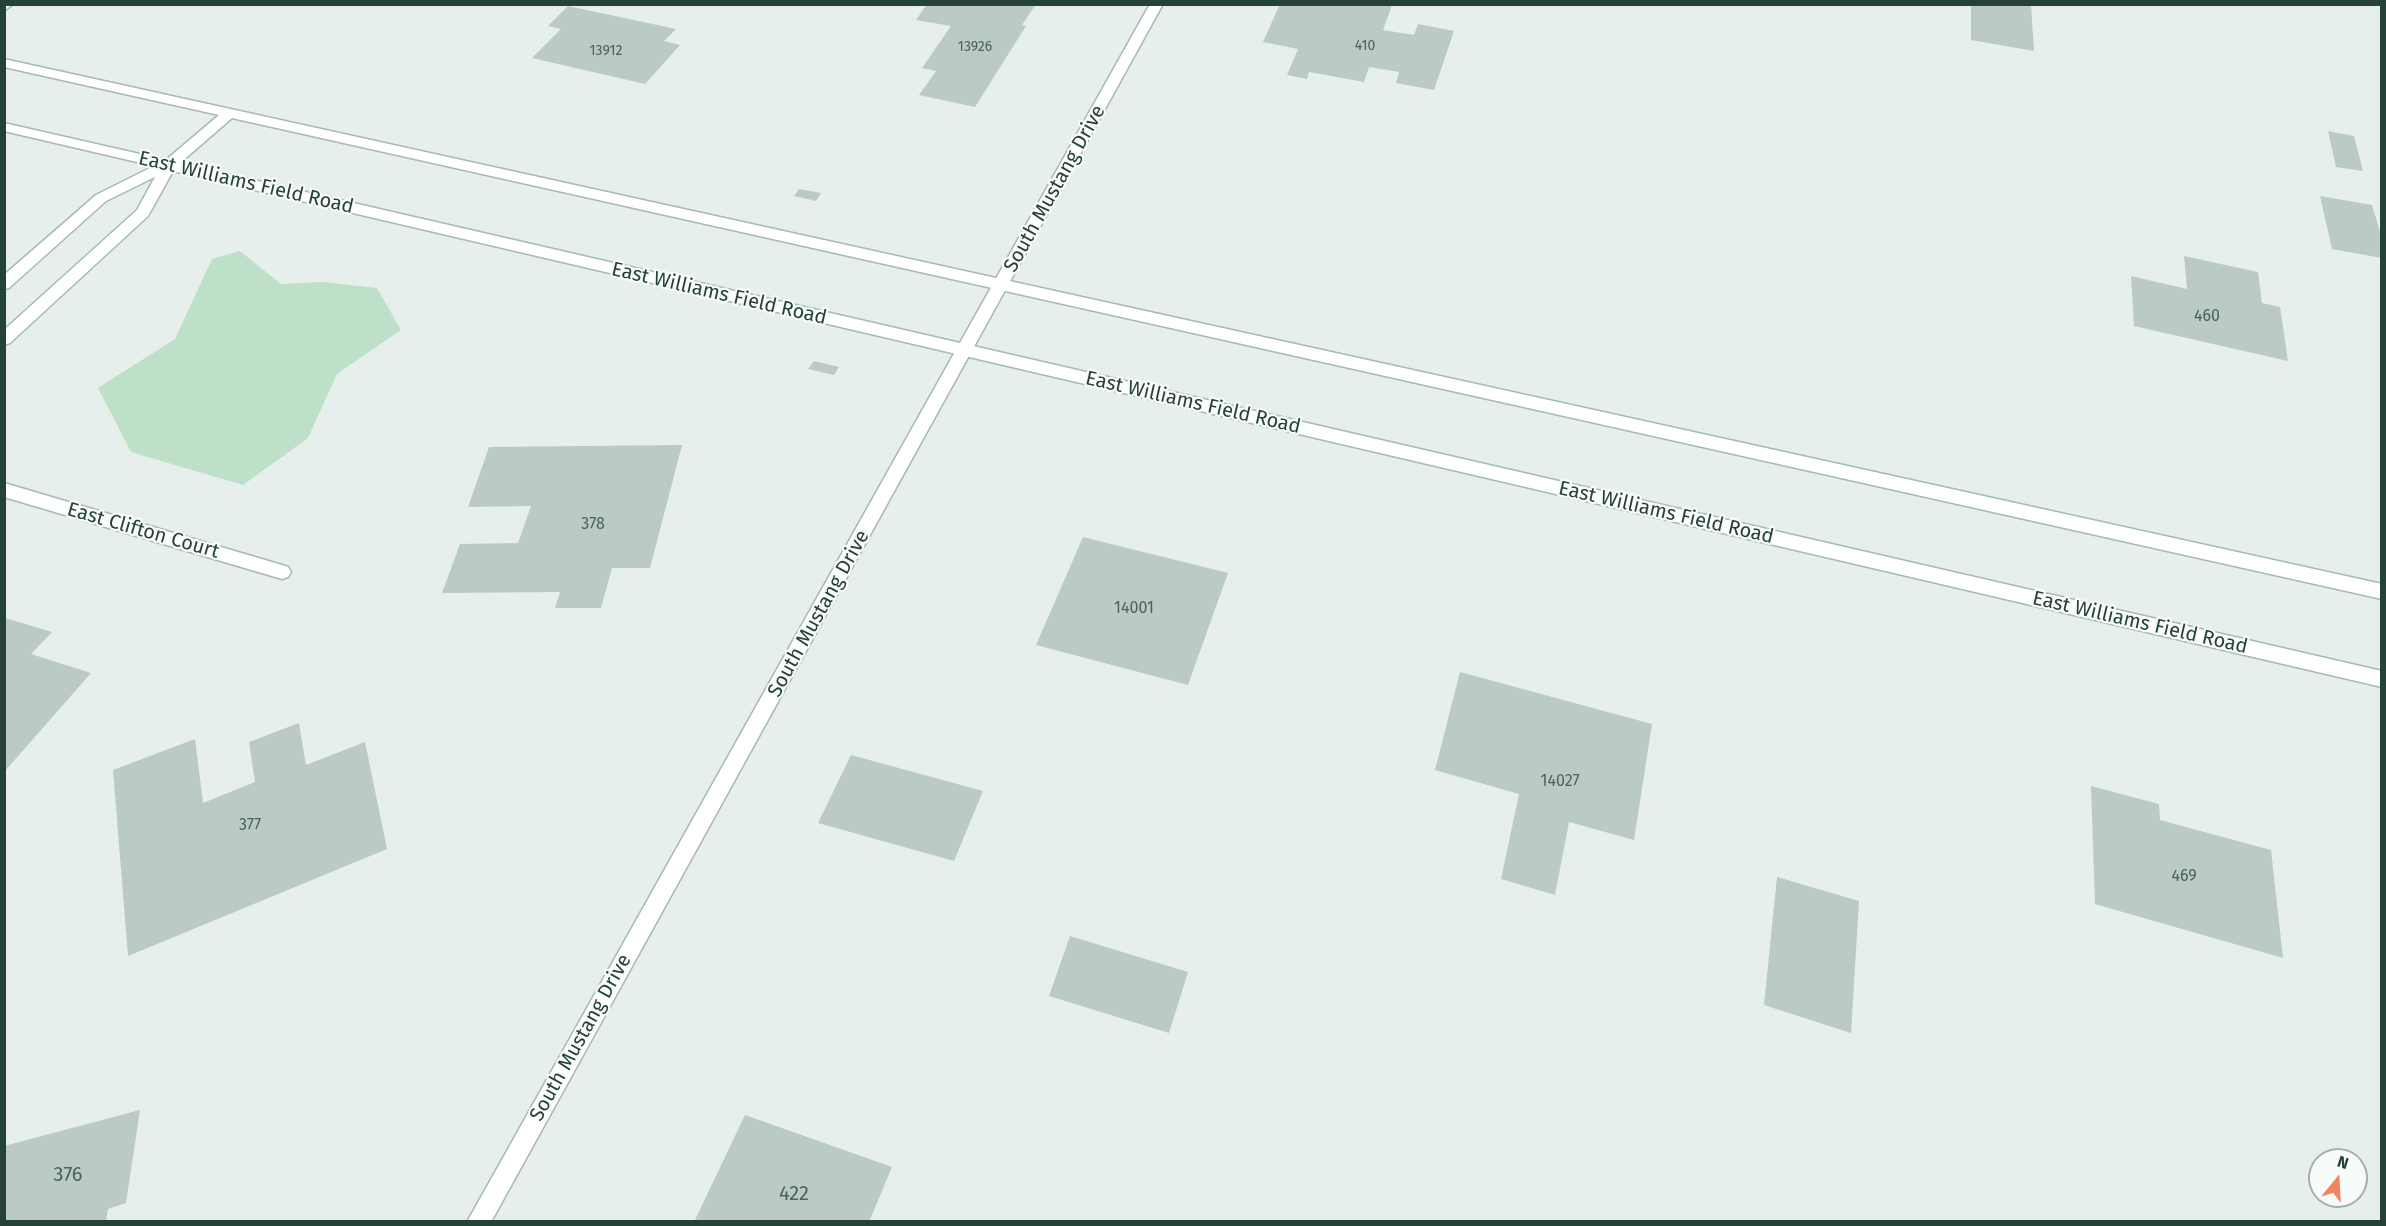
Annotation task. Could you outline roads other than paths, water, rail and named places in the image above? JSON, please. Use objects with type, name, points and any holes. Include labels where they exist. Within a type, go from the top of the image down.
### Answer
[{"type":"main road","name":"South Mustang Drive","points":[[478,1221],[967,350],[1157,4]]},
{"type":"main road","points":[[4,63],[2382,592]]},
{"type":"main road","points":[[4,284],[101,198],[169,165],[230,113]]},
{"type":"main road","name":"East Williams Field Road","points":[[4,127],[2382,679]]},
{"type":"main road","points":[[4,339],[143,213],[169,165]]},
{"type":"main road","name":"East Clifton Court","points":[[4,490],[282,572]]}]
